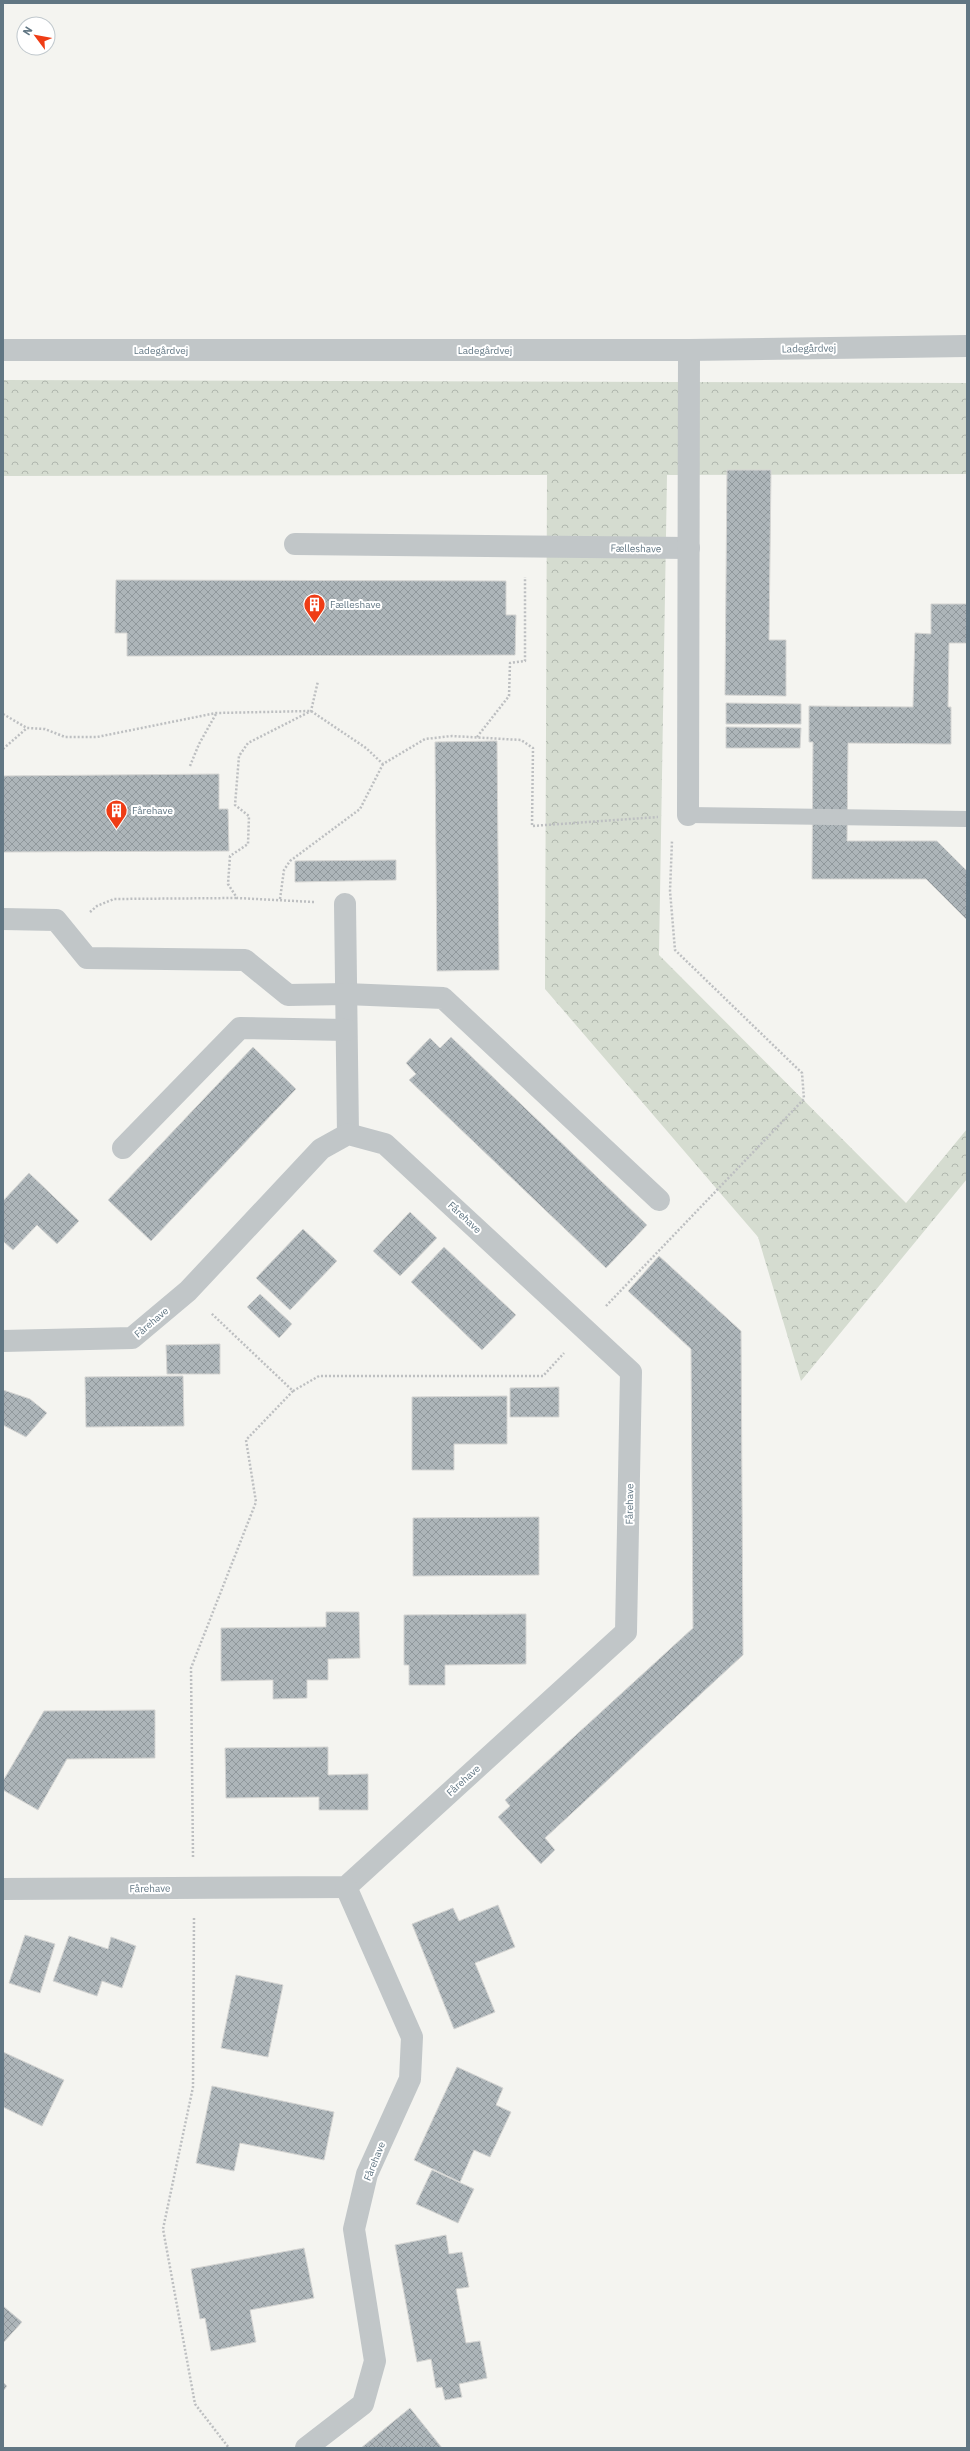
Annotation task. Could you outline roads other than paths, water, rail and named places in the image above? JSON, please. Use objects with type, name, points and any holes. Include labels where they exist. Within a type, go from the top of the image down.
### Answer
[{"type":"street","name":"Ladegårdvej","points":[[3,350],[689,350],[967,346]]},
{"type":"street","points":[[688,815],[689,350]]},
{"type":"street","name":"Fælleshave","points":[[295,544],[689,548]]},
{"type":"street","points":[[345,904],[348,1134]]},
{"type":"street","points":[[3,919],[56,920],[87,958],[245,960],[288,995],[346,994],[442,998],[659,1200]]},
{"type":"street","points":[[123,1148],[240,1028],[346,1030]]},
{"type":"street","name":"Fårehave","points":[[3,1341],[132,1338],[188,1291],[321,1149],[348,1134],[385,1144],[631,1372],[626,1632],[346,1887],[3,1889]]},
{"type":"street","name":"Fårehave","points":[[306,2448],[363,2404],[375,2361],[354,2229],[367,2174],[410,2080],[412,2037],[346,1887]]},
{"type":"lane","points":[[688,815],[967,819]]},
{"type":"place","name":"Fælleshave","points":[[315,624]]},
{"type":"place","name":"Fårehave","points":[[116,830]]}]
